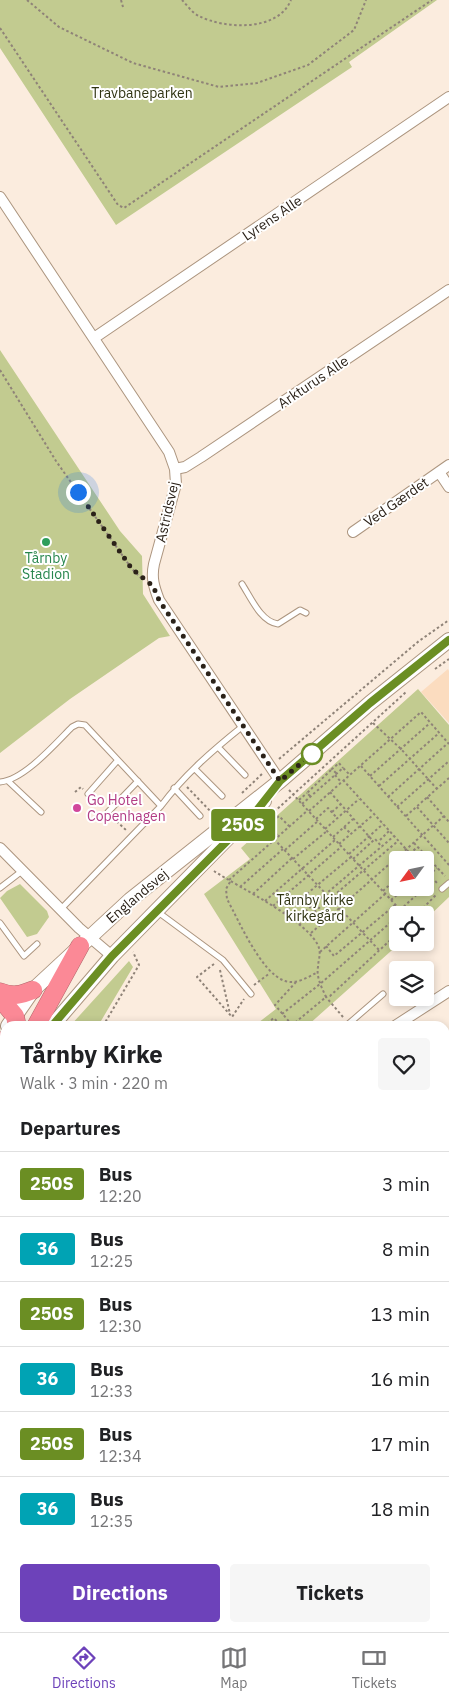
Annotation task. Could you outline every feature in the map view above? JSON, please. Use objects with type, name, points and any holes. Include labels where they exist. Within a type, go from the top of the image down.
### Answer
[{"type":"highway","points":[[39,1021],[85,942]]},
{"type":"highway","points":[[0,992],[9,996],[19,996],[33,990]]},
{"type":"highway","points":[[0,998],[9,1021]]},
{"type":"main road","name":"Englandsvej","points":[[14,1021],[33,990],[130,900],[280,781],[370,703],[449,640]]},
{"type":"main road","name":"Englandsvej","points":[[56,1021],[112,956],[254,814],[280,781]]},
{"type":"street","name":"Lyrens Alle","points":[[94,338],[449,97]]},
{"type":"street","name":"Astridsvej","points":[[0,197],[169,452],[175,469],[176,484],[154,564],[153,586]]},
{"type":"street","name":"Arkturus Alle","points":[[175,469],[185,467],[201,458],[449,290]]},
{"type":"street","name":"Ved Gærdet","points":[[353,532],[449,465]]},
{"type":"street","name":"Ved Gærdet","points":[[439,472],[449,487]]},
{"type":"street","points":[[153,586],[159,600],[280,781]]},
{"type":"street","points":[[0,848],[61,910],[85,942],[112,956]]},
{"type":"street","points":[[403,1021],[449,991]]},
{"type":"lane","points":[[242,584],[265,619],[271,623],[278,624],[300,610],[306,613]]},
{"type":"lane","points":[[0,782],[8,781],[32,764],[78,724],[85,725],[161,806]]},
{"type":"lane","points":[[61,910],[161,806],[174,788],[218,746],[243,726]]},
{"type":"lane","points":[[218,746],[245,775]]},
{"type":"lane","points":[[88,794],[118,760]]},
{"type":"lane","points":[[195,769],[222,796]]},
{"type":"lane","points":[[8,781],[41,812]]},
{"type":"lane","points":[[108,812],[138,781]]},
{"type":"lane","points":[[174,788],[200,816]]},
{"type":"lane","points":[[0,888],[22,871]]},
{"type":"lane","points":[[442,889],[448,880]]},
{"type":"lane","points":[[157,911],[217,958],[250,993]]},
{"type":"lane","points":[[0,923],[24,956],[37,944]]},
{"type":"lane","points":[[353,1021],[383,994]]},
{"type":"path","points":[[27,0],[59,27],[133,63],[219,87],[257,83],[308,65],[354,30],[366,0]]},
{"type":"path","points":[[121,0],[124,7]]},
{"type":"path","points":[[182,0],[197,15],[210,20],[252,25],[268,22],[289,4],[291,0]]},
{"type":"path","points":[[0,28],[118,206],[124,208],[432,0]]},
{"type":"path","points":[[0,370],[56,461],[126,561],[137,574],[153,586]]},
{"type":"path","points":[[432,671],[449,659]]},
{"type":"path","points":[[259,825],[412,687]]},
{"type":"path","points":[[296,982],[285,982],[270,973],[227,900],[226,888],[229,881],[274,839],[421,712],[449,743],[388,797]]},
{"type":"path","points":[[373,722],[389,740],[401,749],[437,789]]},
{"type":"path","points":[[370,776],[431,723]]},
{"type":"path","points":[[379,786],[439,733]]},
{"type":"path","points":[[398,807],[449,761]]},
{"type":"path","points":[[299,800],[339,763],[350,775]]},
{"type":"path","points":[[360,765],[449,865]]},
{"type":"path","points":[[302,804],[343,768]]},
{"type":"path","points":[[332,769],[406,849]]},
{"type":"path","points":[[406,816],[449,778]]},
{"type":"path","points":[[182,781],[216,818]]},
{"type":"path","points":[[280,781],[396,905],[334,956],[326,946]]},
{"type":"path","points":[[446,782],[449,786]]},
{"type":"path","points":[[330,792],[373,841]]},
{"type":"path","points":[[307,793],[310,796]]},
{"type":"path","points":[[253,894],[360,798]]},
{"type":"path","points":[[427,798],[449,822]]},
{"type":"path","points":[[332,812],[340,804]]},
{"type":"path","points":[[417,807],[449,842]]},
{"type":"path","points":[[240,887],[317,820],[328,808],[337,818]]},
{"type":"path","points":[[273,906],[374,814]]},
{"type":"path","points":[[278,836],[268,825],[279,816],[289,826]]},
{"type":"path","points":[[310,934],[444,816]]},
{"type":"path","points":[[265,901],[302,869],[354,819]]},
{"type":"path","points":[[348,854],[383,824]]},
{"type":"path","points":[[344,827],[350,834]]},
{"type":"path","points":[[380,840],[390,831]]},
{"type":"path","points":[[294,921],[394,836]]},
{"type":"path","points":[[274,839],[379,950]]},
{"type":"path","points":[[283,913],[375,839],[382,847]]},
{"type":"path","points":[[299,925],[398,841]]},
{"type":"path","points":[[414,843],[422,851]]},
{"type":"path","points":[[413,851],[417,847]]},
{"type":"path","points":[[205,863],[229,881],[273,906],[310,934],[319,947],[318,972],[320,984],[326,997],[345,1021]]},
{"type":"path","points":[[434,865],[448,880]]},
{"type":"path","points":[[425,906],[442,889],[434,880]]},
{"type":"path","points":[[383,891],[389,885]]},
{"type":"path","points":[[320,952],[386,894]]},
{"type":"path","points":[[391,900],[396,896]]},
{"type":"path","points":[[406,906],[416,896]]},
{"type":"path","points":[[282,1014],[320,984],[389,924]]},
{"type":"path","points":[[298,1021],[326,997],[330,996],[389,941]]},
{"type":"path","points":[[107,1021],[139,965],[130,948]]},
{"type":"path","points":[[217,958],[198,977],[230,1015]]},
{"type":"path","points":[[217,958],[230,1015]]},
{"type":"path","points":[[288,1021],[275,1005],[296,982],[318,972]]},
{"type":"path","points":[[230,1015],[232,1017],[258,981],[270,973]]},
{"type":"shaded area","points":[[448,669],[449,671],[449,723],[421,692]]},
{"type":"green space","name":"Travbaneparken","points":[[0,0],[437,0],[349,62],[352,67],[116,225],[0,48]]},
{"type":"green space","name":"Tårnby Stadion","points":[[0,350],[120,531],[142,556],[143,594],[170,636],[159,638],[70,699],[0,753]]},
{"type":"green space","name":"Tårnby kirke kirkegård","points":[[418,689],[449,725],[449,897],[434,911],[434,906],[389,906],[389,951],[391,951],[313,1021],[260,1021],[276,1009],[204,894],[250,859],[241,848]]},
{"type":"green space","points":[[20,884],[47,911],[49,917],[37,934],[27,937],[0,898],[7,891]]},
{"type":"green space","points":[[129,961],[133,967],[101,1021],[75,1021]]},
{"type":"bus line","name":"250S","points":[[56,1021],[112,956],[254,814],[280,781],[370,703],[449,640]]},
{"type":"place","name":"Tårnby Stadion","points":[[46,542]]},
{"type":"place","name":"Go Hotel Copenhagen","points":[[77,808]]},
{"type":"route","points":[[78,492],[132,569],[153,586],[159,600],[280,781],[312,754]]}]
